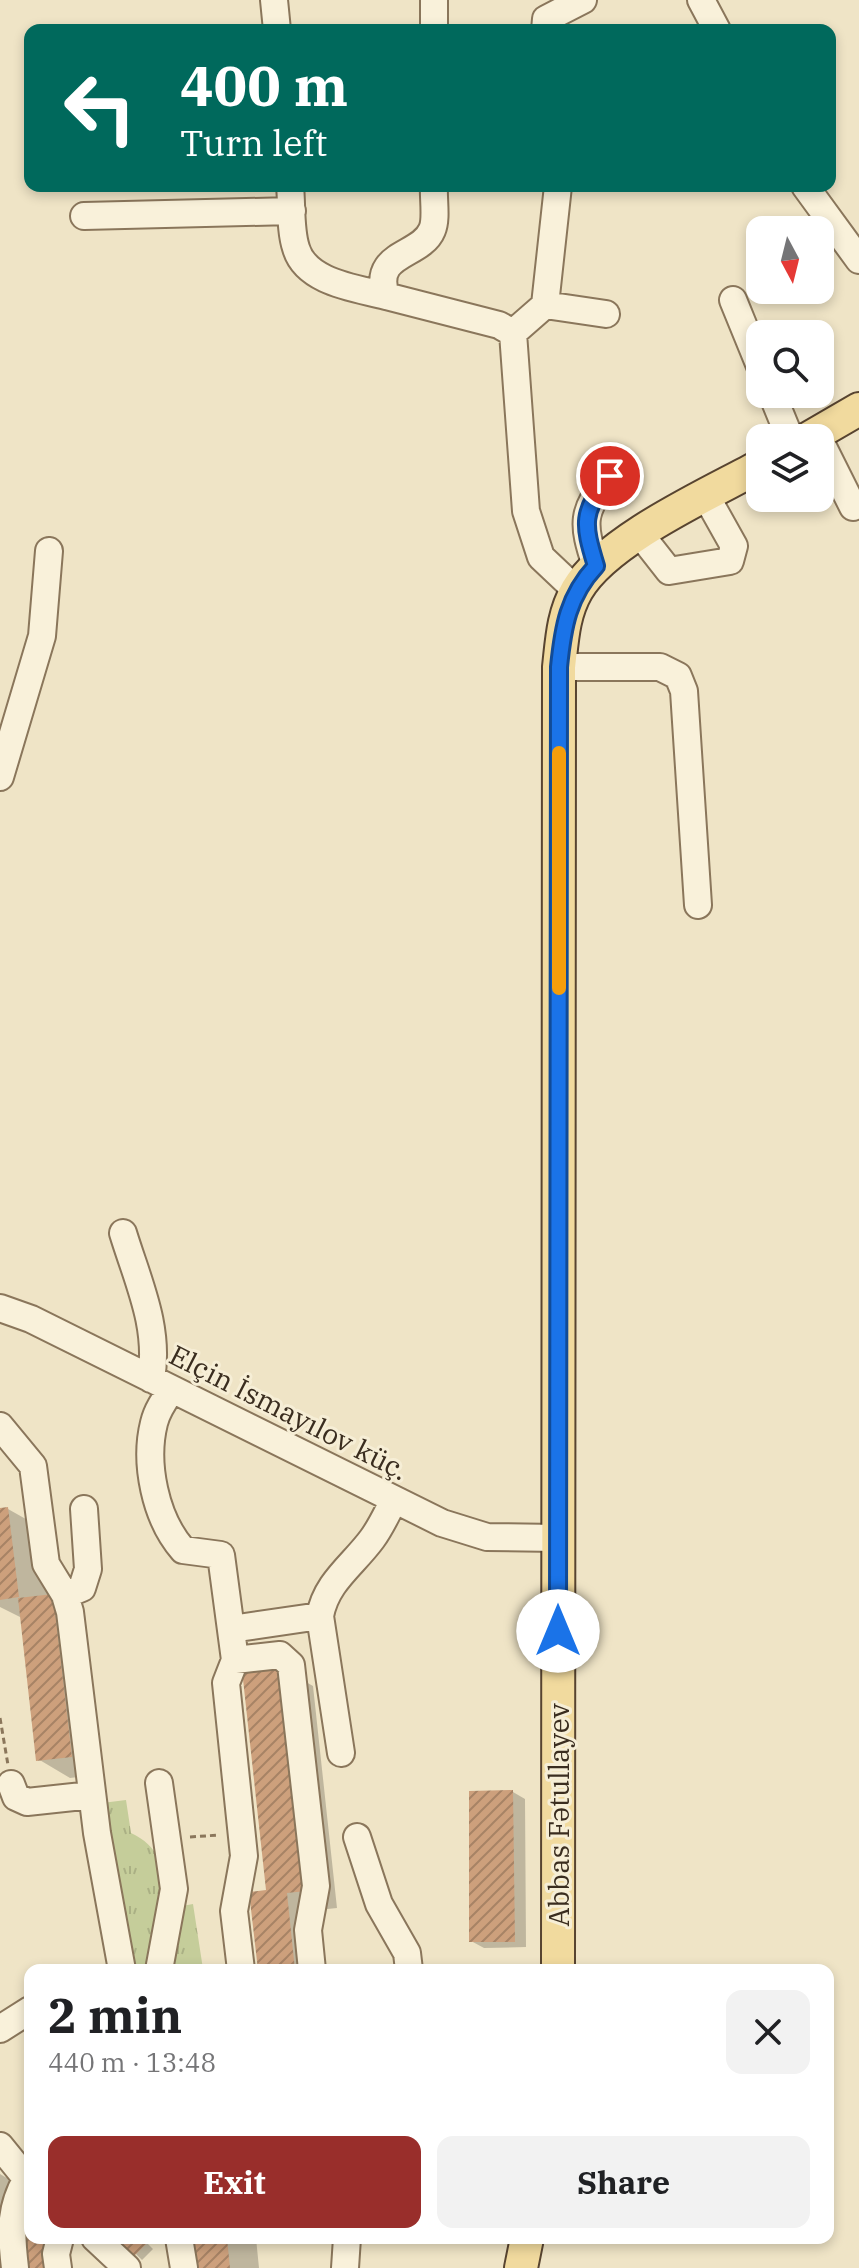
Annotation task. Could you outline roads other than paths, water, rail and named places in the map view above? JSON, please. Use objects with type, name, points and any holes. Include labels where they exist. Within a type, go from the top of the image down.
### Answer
[{"type":"main road","points":[[834,424],[859,409]]},
{"type":"main road","points":[[586,578],[640,534],[746,474]]},
{"type":"main road","name":"Abbas Fətullayev","points":[[558,1964],[559,667],[567,610],[586,578]]},
{"type":"main road","points":[[521,2268],[526,2244]]},
{"type":"street","points":[[274,0],[276,24]]},
{"type":"street","points":[[434,0],[434,24]]},
{"type":"street","points":[[546,24],[546,19],[583,0]]},
{"type":"street","points":[[701,0],[714,24]]},
{"type":"street","points":[[386,296],[382,284],[384,272],[399,255],[424,240],[433,230],[434,192]]},
{"type":"street","points":[[513,333],[545,305],[557,192]]},
{"type":"street","points":[[809,192],[859,260]]},
{"type":"street","points":[[84,216],[291,199],[296,249],[303,262],[323,278],[499,325],[513,333]]},
{"type":"street","points":[[733,300],[746,332]]},
{"type":"street","points":[[545,305],[606,314]]},
{"type":"street","points":[[513,333],[526,511],[541,557],[586,578],[585,523],[590,503],[610,476]]},
{"type":"street","points":[[784,408],[799,424]]},
{"type":"street","points":[[834,476],[853,507]]},
{"type":"street","points":[[640,534],[669,571],[730,561],[734,546],[706,496]]},
{"type":"street","points":[[0,777],[42,636],[49,551]]},
{"type":"street","points":[[559,667],[660,667],[678,676],[684,691],[698,905]]},
{"type":"street","points":[[123,1233],[152,1325],[161,1384],[153,1426],[153,1484],[157,1500],[183,1550],[221,1555],[235,1660],[228,1672],[227,1698],[244,1856],[234,1911],[240,1964]]},
{"type":"street","name":"Elçin İsmayılov küç.","points":[[0,1308],[31,1319],[459,1530],[504,1538],[558,1538]]},
{"type":"street","points":[[0,1426],[33,1466],[46,1564],[65,1595],[70,1612],[92,1795],[121,1964]]},
{"type":"street","points":[[341,1753],[320,1616],[333,1582],[375,1535],[394,1500]]},
{"type":"street","points":[[65,1595],[82,1588],[87,1577],[84,1509]]},
{"type":"street","points":[[231,1629],[320,1616]]},
{"type":"street","points":[[235,1660],[280,1655],[291,1665],[316,1886],[308,1930],[311,1964]]},
{"type":"street","points":[[159,1783],[174,1889],[160,1964]]},
{"type":"street","points":[[11,1784],[16,1797],[27,1802],[92,1795]]},
{"type":"street","points":[[357,1837],[379,1904],[407,1953],[408,1964]]},
{"type":"street","points":[[0,2029],[24,2014]]},
{"type":"street","points":[[0,2146],[24,2177]]},
{"type":"street","points":[[15,2268],[10,2224],[14,2201],[24,2187]]},
{"type":"street","points":[[58,2244],[58,2268]]},
{"type":"street","points":[[101,2244],[127,2268]]},
{"type":"street","points":[[180,2244],[184,2268]]},
{"type":"street","points":[[345,2268],[347,2244]]}]
